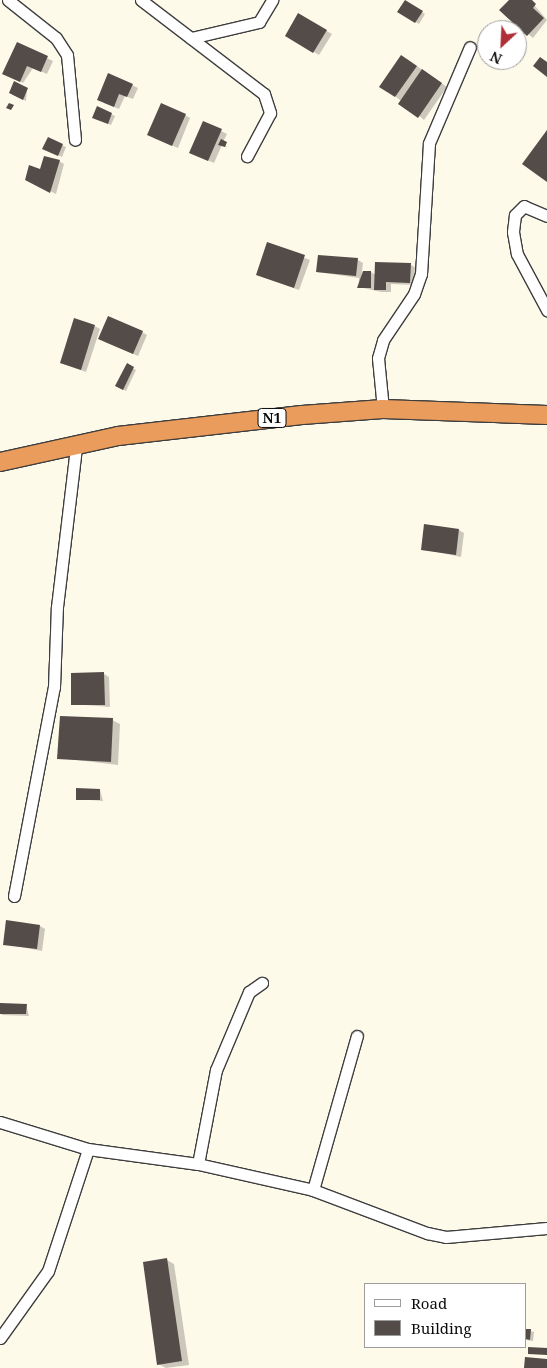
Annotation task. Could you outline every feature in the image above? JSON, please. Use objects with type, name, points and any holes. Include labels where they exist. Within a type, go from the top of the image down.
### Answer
[{"type":"highway","name":"N1","points":[[0,462],[184,427],[383,409],[547,415]]},
{"type":"street","points":[[8,0],[56,38],[67,54],[75,140]]},
{"type":"street","points":[[141,0],[264,94],[270,113],[247,156]]},
{"type":"street","points":[[192,38],[259,22],[272,0]]},
{"type":"street","points":[[383,409],[378,358],[383,340],[414,294],[421,274],[429,143],[470,47]]},
{"type":"street","points":[[547,216],[524,206],[515,215],[513,232],[517,254],[547,310]]},
{"type":"street","points":[[14,896],[54,688],[57,607],[76,447]]},
{"type":"street","points":[[198,1164],[216,1070],[249,992],[262,983]]},
{"type":"street","points":[[313,1190],[356,1036]]},
{"type":"street","points":[[0,1122],[88,1149],[198,1164],[313,1190],[446,1236],[547,1228]]},
{"type":"street","points":[[0,1338],[46,1277],[88,1149]]},
{"type":"building","points":[[405,0],[423,11],[415,23],[397,12]]},
{"type":"building","points":[[509,0],[532,0],[536,4],[533,8],[544,18],[527,36],[527,20],[510,20],[499,10]]},
{"type":"building","points":[[298,13],[327,30],[313,53],[285,36]]},
{"type":"building","points":[[17,42],[48,56],[41,72],[27,66],[20,82],[2,74]]},
{"type":"building","points":[[401,55],[417,66],[395,97],[379,87]]},
{"type":"building","points":[[540,57],[547,62],[547,77],[533,66]]},
{"type":"building","points":[[422,69],[442,83],[418,118],[398,104]]},
{"type":"building","points":[[108,73],[133,84],[127,97],[119,94],[114,107],[97,100]]},
{"type":"building","points":[[14,81],[28,88],[23,100],[9,93]]},
{"type":"building","points":[[9,103],[14,105],[11,110],[6,108]]},
{"type":"building","points":[[161,103],[186,114],[172,146],[147,135]]},
{"type":"building","points":[[97,106],[112,113],[108,124],[92,118]]},
{"type":"building","points":[[203,121],[222,129],[208,161],[189,153]]},
{"type":"building","points":[[547,130],[547,182],[522,164]]},
{"type":"building","points":[[48,137],[63,144],[58,156],[42,149]]},
{"type":"building","points":[[221,139],[227,142],[225,147],[218,145]]},
{"type":"building","points":[[44,156],[60,160],[50,193],[25,180],[29,165],[40,169]]},
{"type":"building","points":[[267,242],[305,255],[294,288],[256,275]]},
{"type":"building","points":[[318,255],[358,258],[356,276],[316,272]]},
{"type":"building","points":[[375,262],[411,263],[410,283],[386,282],[386,290],[374,290]]},
{"type":"building","points":[[363,271],[371,271],[371,288],[357,288]]},
{"type":"building","points":[[108,316],[143,331],[133,354],[98,339]]},
{"type":"building","points":[[74,318],[95,325],[81,370],[60,363]]},
{"type":"building","points":[[127,363],[134,367],[123,390],[115,386]]},
{"type":"building","points":[[424,524],[459,529],[456,555],[421,550]]},
{"type":"building","points":[[104,672],[105,705],[71,705],[71,673]]},
{"type":"building","points":[[60,716],[113,718],[111,762],[57,759]]},
{"type":"building","points":[[76,788],[100,789],[100,800],[76,800]]},
{"type":"building","points":[[6,920],[40,925],[37,949],[3,945]]},
{"type":"building","points":[[0,1003],[27,1004],[26,1014],[0,1014]]},
{"type":"building","points":[[167,1258],[182,1361],[157,1365],[143,1262]]},
{"type":"building","points":[[527,1329],[531,1329],[530,1340],[527,1339]]},
{"type":"building","points":[[528,1347],[547,1348],[547,1355],[528,1354]]},
{"type":"building","points":[[525,1357],[547,1359],[547,1368],[524,1368]]}]
